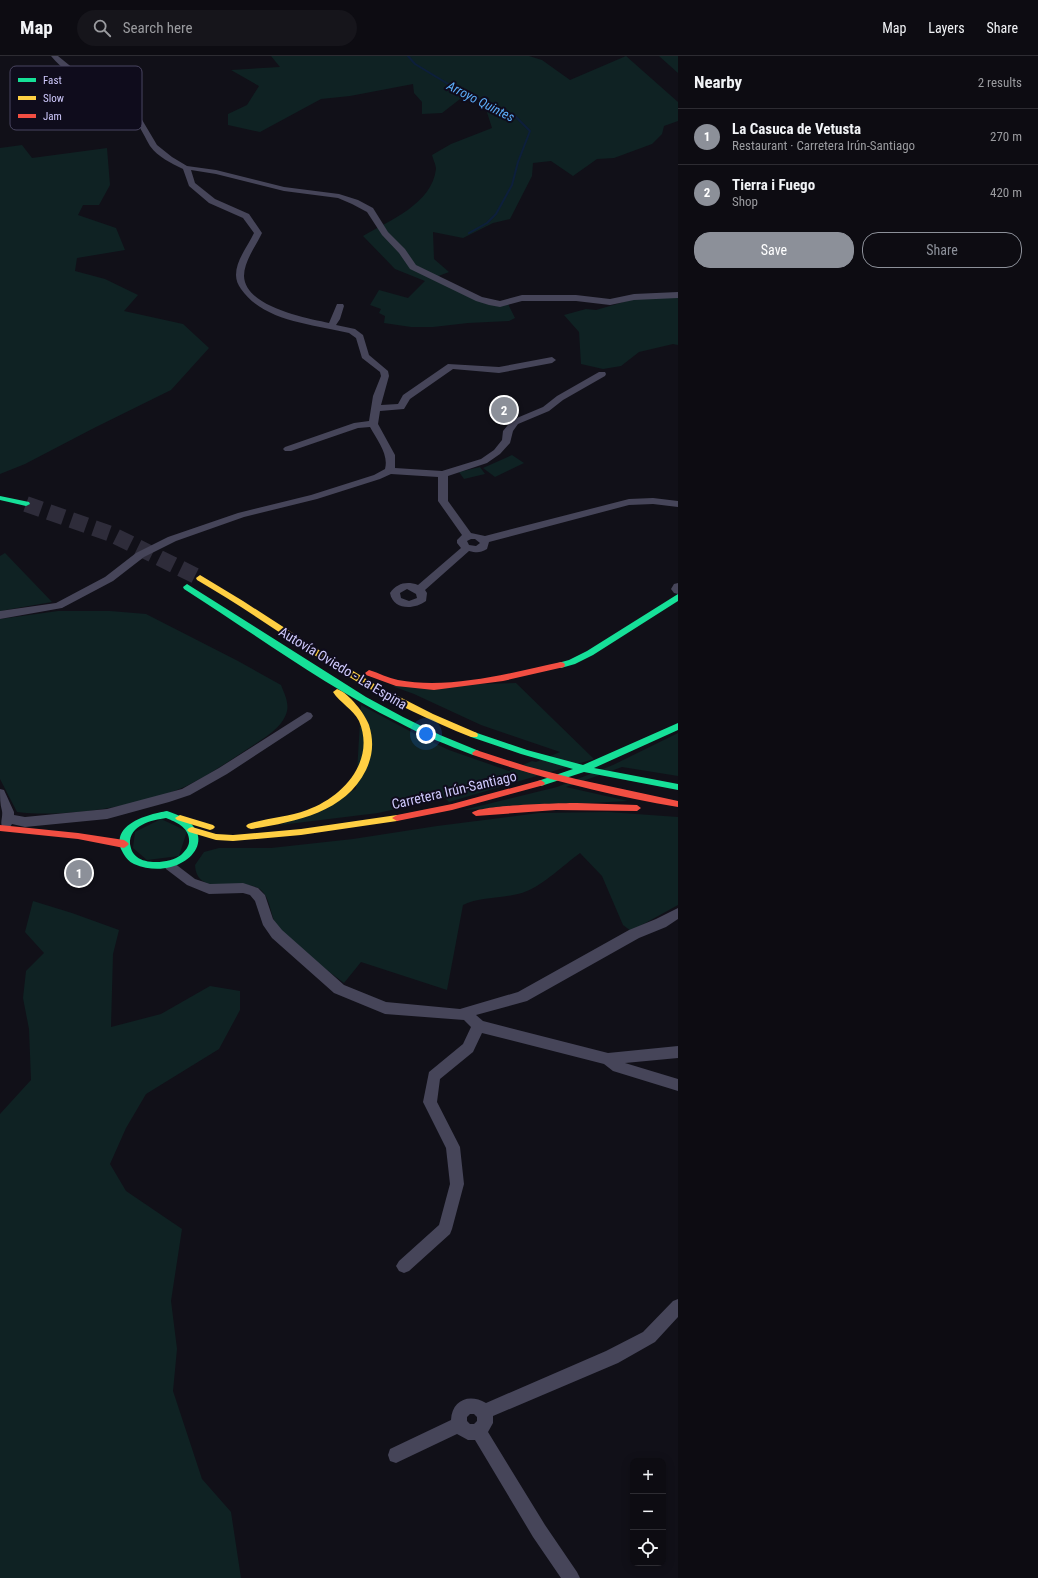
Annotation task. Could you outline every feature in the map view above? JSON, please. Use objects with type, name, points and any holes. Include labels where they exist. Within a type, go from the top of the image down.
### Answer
[{"type":"highway","points":[[0,498],[26,504]]},
{"type":"highway","name":"Autovía Oviedo - La Espina","points":[[200,578],[231,595],[358,678],[404,704],[448,724],[532,755],[615,777],[678,787]]},
{"type":"highway","name":"Autovía Oviedo - La Espina","points":[[187,587],[330,679],[394,716],[446,741],[510,765],[586,786],[678,804]]},
{"type":"highway","points":[[231,595],[354,666],[396,683],[434,687],[503,678],[550,668],[581,658],[678,597]]},
{"type":"highway","points":[[244,826],[252,826],[300,814],[320,808],[334,800],[350,787],[360,774],[366,763],[369,750],[366,728],[362,719],[349,703],[322,680],[254,629]]},
{"type":"highway","name":"Carretera Irún-Santiago","points":[[192,830],[225,838],[285,834],[348,827],[410,816],[516,791],[598,764],[678,726]]},
{"type":"highway","points":[[468,814],[514,808],[573,805],[643,808]]},
{"type":"highway","points":[[657,810],[678,812]]},
{"type":"highway","points":[[88,837],[130,828],[145,818],[154,815],[167,814],[214,828],[221,828]]},
{"type":"highway","points":[[130,828],[125,837],[124,844],[128,855],[142,865],[154,867],[170,866],[181,861],[189,853],[194,844],[192,830],[188,823],[180,818]]},
{"type":"highway","points":[[285,834],[330,835],[440,819]]},
{"type":"highway","points":[[4,825],[108,839],[124,844]]},
{"type":"highway","name":"Carretera Irún-Santiago","points":[[189,853],[225,838]]},
{"type":"street","points":[[54,56],[66,66]]},
{"type":"street","points":[[142,126],[154,146],[169,159],[186,168],[216,172],[284,189],[338,196],[355,202],[370,210],[385,233],[402,251],[413,267],[479,299],[500,304],[522,298],[576,298],[610,302],[634,297],[678,295]]},
{"type":"street","points":[[186,168],[192,184],[212,202],[246,216],[258,233],[242,262],[240,276],[240,282],[250,294],[270,310],[352,331],[360,337],[365,356],[384,371],[386,376],[378,396],[373,424],[390,455],[391,464],[389,471]]},
{"type":"street","points":[[331,326],[336,318],[340,306]]},
{"type":"street","points":[[376,408],[401,407],[404,400],[410,393],[451,366],[499,370],[552,360]]},
{"type":"street","points":[[0,615],[58,606],[102,583],[140,556],[172,539],[241,515],[314,498],[377,477],[389,471],[443,474],[484,461],[497,452],[507,441],[508,431],[515,422],[546,409],[560,398],[602,374]]},
{"type":"street","points":[[288,449],[357,425],[373,424]]},
{"type":"street","points":[[443,474],[443,501],[468,536]]},
{"type":"street","points":[[484,540],[485,544],[481,548],[473,550],[467,548],[462,543],[464,538],[468,536],[476,536],[484,540],[629,502],[653,501],[678,504]]},
{"type":"street","points":[[419,590],[467,548]]},
{"type":"street","points":[[678,586],[676,589],[678,591]]},
{"type":"street","points":[[0,792],[6,805],[4,825],[86,817],[127,809],[186,792],[255,751],[307,716]]},
{"type":"street","points":[[170,866],[191,882],[210,889],[243,888],[254,891],[261,899],[267,921],[277,934],[339,989],[385,1008],[467,1015],[479,1026],[608,1059],[678,1052]]},
{"type":"street","points":[[461,1014],[522,997],[634,934],[661,923],[678,913]]},
{"type":"street","points":[[404,1266],[445,1229],[457,1184],[453,1147],[430,1102],[434,1076],[468,1048],[479,1026]]},
{"type":"street","points":[[608,1059],[618,1066],[678,1085]]},
{"type":"street","points":[[483,1412],[612,1357],[649,1337],[678,1306]]},
{"type":"street","points":[[468,1406],[475,1406],[483,1412],[486,1421],[484,1427],[479,1432],[473,1433],[467,1431],[460,1424],[460,1413],[468,1406]]},
{"type":"street","points":[[396,1455],[460,1424]]},
{"type":"street","points":[[479,1432],[539,1531],[571,1578]]},
{"type":"green space","points":[[271,56],[529,56],[542,60],[570,80],[626,56],[678,102],[678,121],[664,126],[662,134],[652,144],[614,158],[597,159],[573,176],[551,161],[533,163],[532,176],[510,219],[493,223],[463,238],[433,232],[434,259],[449,272],[433,278],[486,304],[508,304],[515,318],[509,321],[468,323],[433,327],[411,327],[384,323],[385,316],[379,313],[381,309],[370,305],[379,290],[408,298],[425,281],[395,269],[363,236],[408,210],[427,192],[433,181],[436,169],[432,155],[451,144],[492,128],[485,106],[460,99],[442,113],[422,114],[422,102],[414,93],[413,84],[350,96],[321,99],[260,132],[228,125],[228,114],[247,105],[259,86],[231,70],[280,67]]},
{"type":"green space","points":[[659,56],[678,56],[678,73]]},
{"type":"green space","points":[[22,145],[32,158],[107,148],[110,185],[99,205],[83,205],[78,215],[116,228],[125,250],[77,258],[75,271],[105,279],[138,295],[124,311],[183,324],[209,348],[171,390],[25,464],[0,474],[0,148]]},
{"type":"green space","points":[[678,297],[678,345],[673,344],[639,352],[621,366],[603,369],[581,364],[579,332],[564,315],[586,309],[596,310],[634,299]]},
{"type":"green space","points":[[512,455],[524,463],[495,477],[483,468]]},
{"type":"green space","points":[[480,467],[485,474],[464,479],[459,472]]},
{"type":"green space","points":[[5,553],[52,602],[0,611],[0,556]]},
{"type":"green space","points":[[58,611],[110,611],[146,614],[238,661],[281,685],[287,704],[285,717],[276,729],[220,767],[194,782],[155,798],[132,804],[83,811],[59,813],[17,812],[0,779],[0,619]]},
{"type":"green space","points":[[516,683],[594,759],[449,802],[445,798],[378,813],[280,825],[356,789],[361,705],[449,750],[509,771],[532,761],[536,762],[560,752],[481,725],[414,694],[392,686]]},
{"type":"green space","points":[[678,733],[678,776],[622,767],[566,787],[628,801],[463,810],[557,787],[613,765]]},
{"type":"green space","points":[[608,812],[678,817],[678,905],[631,931],[623,925],[602,876],[580,853],[547,879],[527,891],[520,894],[478,900],[463,905],[447,990],[361,962],[344,983],[282,933],[274,921],[265,894],[261,890],[253,886],[222,885],[204,882],[198,876],[195,865],[204,852],[219,848],[271,848],[353,839],[437,826],[539,813]]},
{"type":"green space","points":[[161,819],[187,831],[179,856],[147,860],[133,848],[135,832]]},
{"type":"green space","points":[[33,901],[119,930],[113,954],[111,1027],[161,1014],[210,986],[240,991],[240,1010],[219,1049],[146,1094],[126,1128],[110,1164],[126,1191],[182,1229],[171,1301],[177,1349],[173,1391],[202,1479],[231,1512],[241,1578],[0,1578],[0,1114],[31,1080],[29,1029],[23,998],[26,971],[44,953],[25,932]]},
{"type":"building","points":[[76,864],[91,868],[86,879],[81,878],[77,885],[67,883]]},
{"type":"waterway","name":"Arroyo Quintes","points":[[408,56],[415,64],[458,90],[516,117],[530,131],[518,162],[512,185],[496,214],[487,223],[469,233]]},
{"type":"tunnel","points":[[26,504],[111,534],[200,578]]},
{"type":"traffic: fast","points":[[0,498],[26,504]]},
{"type":"traffic: fast","points":[[187,587],[363,700],[437,738],[476,753]]},
{"type":"traffic: fast","points":[[561,665],[572,662],[590,653],[678,597]]},
{"type":"traffic: fast","points":[[541,783],[628,750],[678,726]]},
{"type":"traffic: fast","points":[[474,735],[550,760],[626,778],[678,787]]},
{"type":"traffic: fast","points":[[167,814],[184,822],[192,831],[194,842],[190,851],[182,859],[169,864],[154,866],[134,860],[126,849],[125,840],[127,833],[138,823],[152,817],[167,814]]},
{"type":"traffic: slow","points":[[200,578],[240,602],[339,667],[373,687],[430,716],[474,735]]},
{"type":"traffic: slow","points":[[251,826],[294,817],[319,809],[342,794],[360,773],[368,748],[368,735],[363,721],[358,713],[337,692]]},
{"type":"traffic: slow","points":[[180,818],[210,827]]},
{"type":"traffic: slow","points":[[192,830],[216,837],[233,838],[301,832],[397,818]]},
{"type":"traffic: jam","points":[[369,673],[396,683],[434,687],[503,678],[561,665]]},
{"type":"traffic: jam","points":[[476,753],[576,783],[678,804]]},
{"type":"traffic: jam","points":[[397,818],[452,807],[541,783]]},
{"type":"traffic: jam","points":[[476,813],[556,806],[637,808]]},
{"type":"traffic: jam","points":[[0,828],[78,836],[124,844]]},
{"type":"place","name":"Tierra i Fuego","points":[[504,410]]},
{"type":"place","name":"La Casuca de Vetusta","points":[[79,873]]}]
